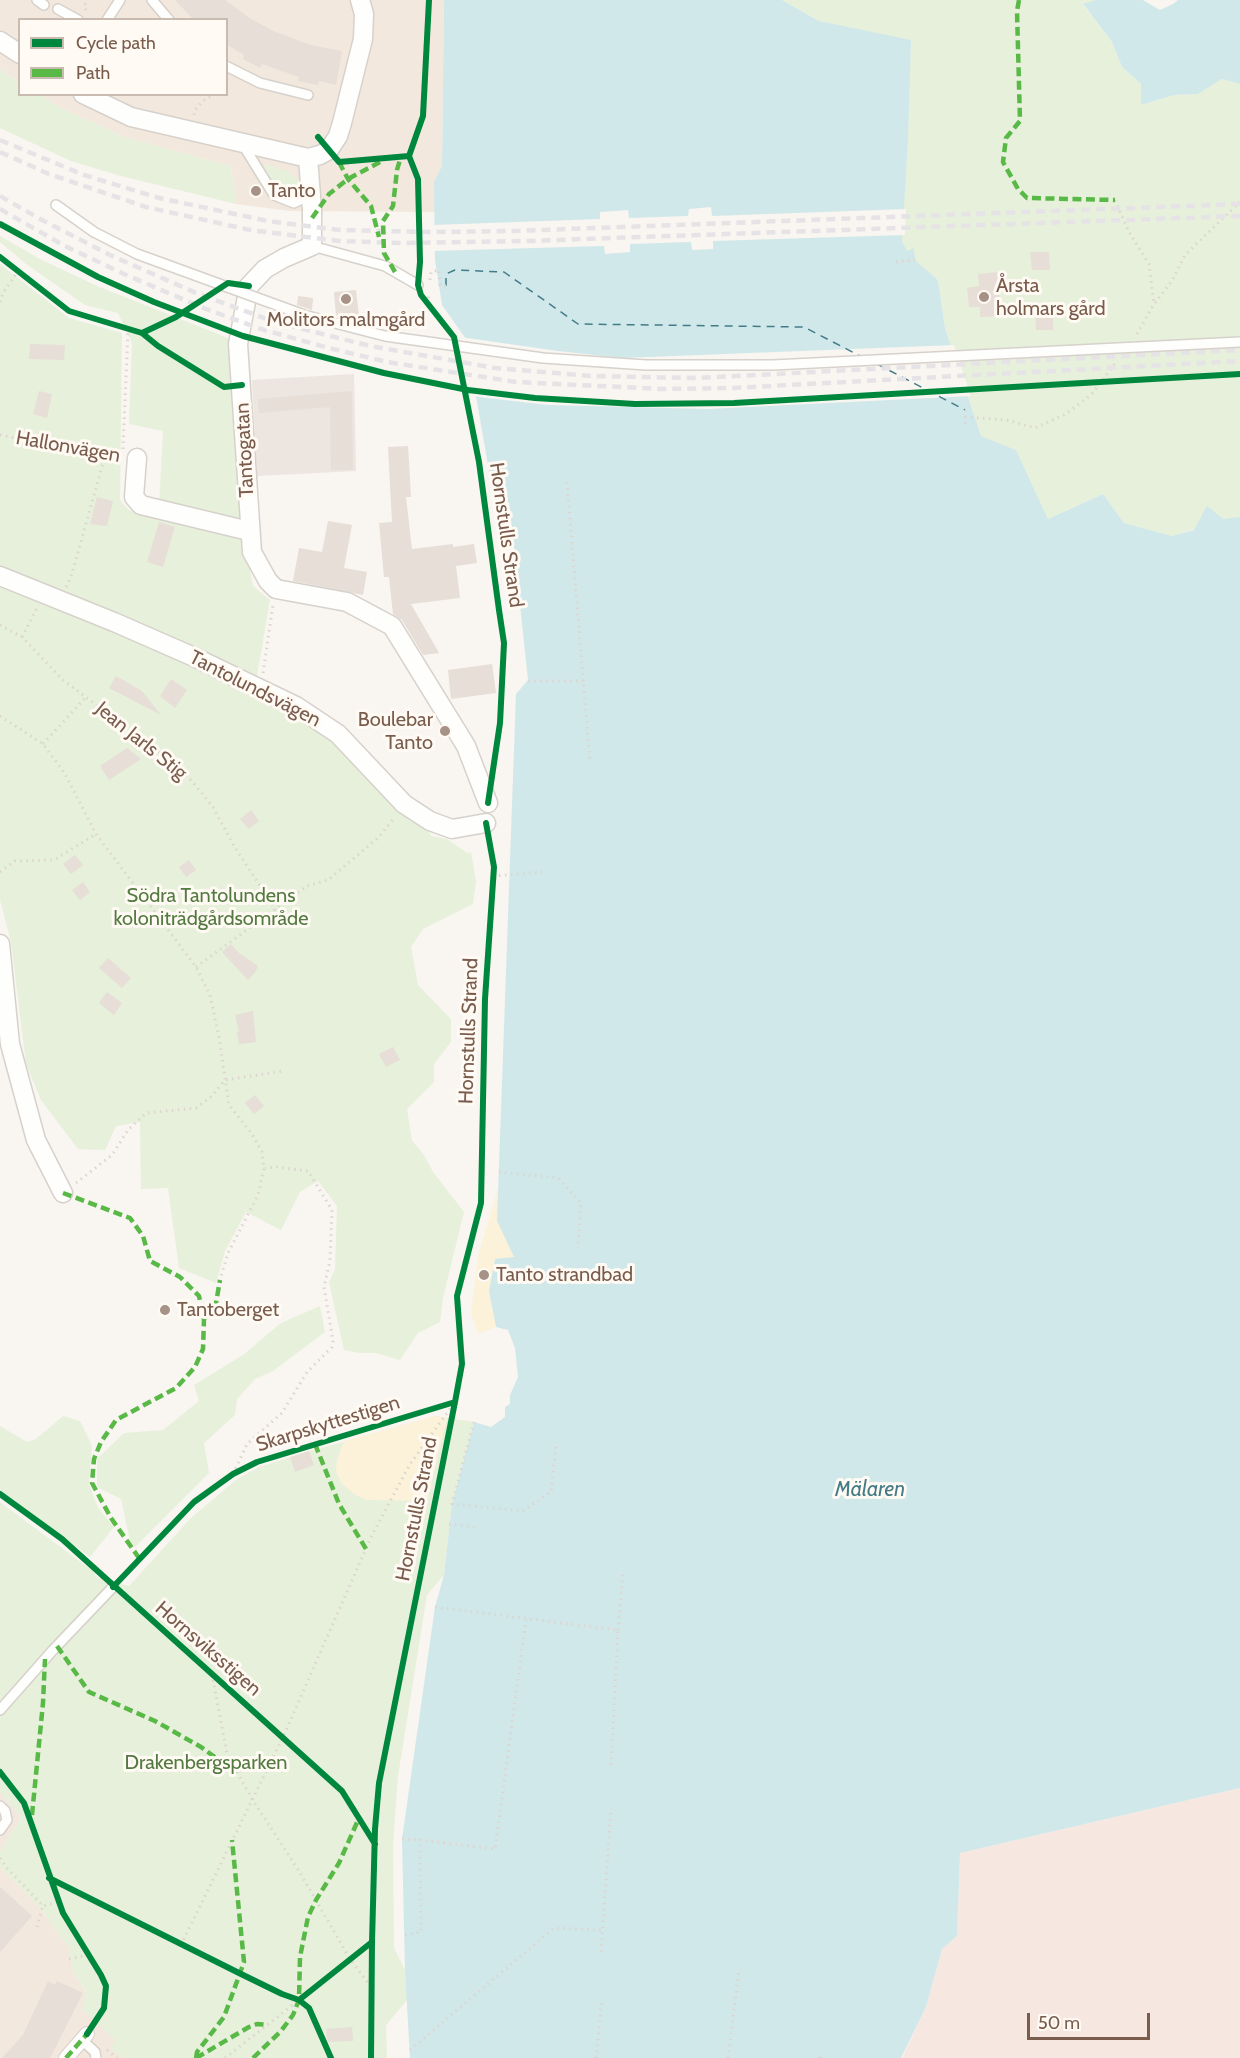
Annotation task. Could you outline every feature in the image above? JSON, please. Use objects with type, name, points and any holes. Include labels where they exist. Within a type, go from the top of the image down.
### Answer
[{"type":"street","points":[[87,96],[131,117],[308,158],[320,155],[329,150],[338,136],[363,39],[364,14],[360,0]]},
{"type":"street","points":[[0,41],[18,53]]},
{"type":"street","points":[[308,158],[312,246]]},
{"type":"street","name":"Tantogatan","points":[[276,589],[268,581],[252,552],[238,344],[249,286],[265,269],[312,246]]},
{"type":"street","points":[[130,457],[134,497],[141,505],[249,531]]},
{"type":"street","name":"Tantolundsvägen","points":[[0,576],[194,657],[296,706],[338,734],[404,804],[430,821],[452,829],[486,824]]},
{"type":"street","points":[[276,589],[347,602],[392,626],[466,746],[488,803]]},
{"type":"street","points":[[0,945],[10,1044],[36,1140],[63,1193]]},
{"type":"street","points":[[66,2058],[84,2037]]},
{"type":"lane","points":[[108,18],[120,0]]},
{"type":"lane","points":[[152,0],[167,18]]},
{"type":"lane","points":[[58,9],[74,18]]},
{"type":"lane","points":[[228,67],[260,83],[308,95]]},
{"type":"lane","points":[[242,142],[274,195],[294,203],[307,195],[310,189]]},
{"type":"lane","points":[[56,205],[94,232],[137,254],[304,315],[385,336],[543,358],[645,365],[773,365],[1240,342]]},
{"type":"lane","points":[[312,246],[385,266],[418,285]]},
{"type":"lane","points":[[486,824],[488,803]]},
{"type":"lane","points":[[0,1710],[113,1587]]},
{"type":"lane","points":[[0,1806],[5,1811],[7,1820],[0,1830]]},
{"type":"lane","points":[[84,2037],[95,2052],[96,2058]]},
{"type":"path","points":[[193,117],[195,110],[212,96]]},
{"type":"path","points":[[1114,200],[1129,232],[1149,264],[1154,303]]},
{"type":"path","points":[[896,262],[915,260]]},
{"type":"path","points":[[9,264],[27,278]]},
{"type":"path","points":[[431,272],[439,270],[440,285],[452,287]]},
{"type":"path","points":[[0,302],[3,293],[18,271]]},
{"type":"path","points":[[418,285],[421,295],[435,312]]},
{"type":"path","points":[[119,327],[131,331],[130,457]]},
{"type":"path","points":[[1088,383],[1111,382]]},
{"type":"path","points":[[965,410],[965,425]]},
{"type":"path","points":[[965,417],[985,418]]},
{"type":"path","points":[[71,577],[105,456]]},
{"type":"path","points":[[567,482],[590,762]]},
{"type":"path","points":[[264,670],[276,589]]},
{"type":"path","points":[[22,637],[40,602]]},
{"type":"path","points":[[528,681],[583,681]]},
{"type":"path","points":[[43,744],[86,697]]},
{"type":"path","points":[[0,716],[43,744],[65,774],[96,834],[196,967],[210,995],[229,1105],[252,1134],[262,1152],[264,1168],[258,1195],[228,1253],[220,1280]]},
{"type":"path","points":[[196,967],[307,886],[328,880],[378,837],[396,815]]},
{"type":"path","points":[[0,872],[15,861],[54,860],[96,834]]},
{"type":"path","points":[[492,887],[494,867]]},
{"type":"path","points":[[493,876],[543,872]]},
{"type":"path","points":[[63,1193],[112,1155],[128,1130],[146,1113],[196,1108],[212,1096],[225,1080],[283,1071]]},
{"type":"path","points":[[233,1474],[247,1444],[282,1413],[307,1372],[332,1347],[333,1341],[324,1287],[330,1261],[332,1210],[308,1171],[277,1167],[264,1168]]},
{"type":"path","points":[[499,1172],[558,1178],[581,1203],[578,1248]]},
{"type":"path","points":[[444,1405],[455,1402]]},
{"type":"path","points":[[181,1945],[252,1799],[286,1739],[372,1535],[410,1464],[455,1402]]},
{"type":"path","points":[[474,1422],[452,1504],[523,1511],[551,1492],[556,1446]]},
{"type":"path","points":[[450,1524],[475,1527]]},
{"type":"path","points":[[611,1768],[623,1571]]},
{"type":"path","points":[[435,1607],[618,1630]]},
{"type":"path","points":[[402,1839],[495,1849],[526,1620]]},
{"type":"path","points":[[212,1674],[227,1754],[350,1959],[371,1987]]},
{"type":"path","points":[[274,1729],[286,1739]]},
{"type":"path","points":[[601,1952],[611,1808]]},
{"type":"path","points":[[405,1935],[421,1932],[420,1840]]},
{"type":"path","points":[[0,1858],[6,1868],[43,1906],[59,1905],[55,1894]]},
{"type":"path","points":[[37,1927],[43,1906]]},
{"type":"path","points":[[410,2050],[554,1928],[602,1930]]},
{"type":"path","points":[[171,1939],[191,1950]]},
{"type":"path","points":[[83,1946],[93,1961]]},
{"type":"path","points":[[341,1966],[357,1954]]},
{"type":"path","points":[[69,1959],[88,1955]]},
{"type":"path","points":[[728,2058],[739,1969]]},
{"type":"path","points":[[371,1976],[371,1999]]},
{"type":"path","points":[[226,2058],[301,2002],[307,1993]]},
{"type":"path","points":[[290,1997],[301,2002]]},
{"type":"path","points":[[596,2058],[602,2000]]},
{"type":"path","points":[[820,2058],[821,2053]]},
{"type":"shaded area","points":[[0,0],[444,0],[442,166],[434,182],[435,212],[290,211],[236,204],[231,166],[127,138],[61,108],[42,96],[228,96],[228,18],[18,18],[18,81],[0,70]]},
{"type":"shaded area","points":[[354,374],[356,471],[257,476],[252,380]]},
{"type":"shaded area","points":[[1240,1788],[1240,2058],[902,2058],[926,2007],[942,1949],[957,1936],[960,1853]]},
{"type":"shaded area","points":[[0,1791],[21,1818],[0,1852]]},
{"type":"shaded area","points":[[0,1867],[42,1910],[69,1948],[73,1971],[116,2040],[123,2058],[0,2058]]},
{"type":"green space","points":[[782,0],[1096,0],[1083,5],[1112,42],[1122,67],[1141,84],[1141,105],[1174,95],[1198,94],[1222,79],[1240,84],[1240,517],[1172,536],[1124,523],[1103,494],[1048,519],[1016,450],[981,436],[945,328],[938,280],[915,260],[902,241],[911,41],[819,21]]},
{"type":"green space","points":[[0,70],[18,81],[18,96],[42,96],[61,108],[127,138],[231,166],[236,204],[121,176],[71,161],[0,128]]},
{"type":"green space","points":[[263,165],[287,171],[294,176],[299,181],[296,193],[281,194],[263,170]]},
{"type":"green space","points":[[0,236],[40,259],[97,286],[233,340],[244,515],[233,523],[159,506],[163,431],[129,424],[132,343],[118,313],[85,305],[26,264],[0,242]]},
{"type":"green space","name":"Södra Tantolundens koloniträdgårdsområde","points":[[0,264],[69,318],[122,333],[120,500],[129,510],[241,538],[253,586],[270,600],[257,676],[257,691],[297,715],[336,744],[425,826],[431,836],[447,839],[467,853],[471,852],[476,881],[473,904],[423,929],[411,947],[418,985],[451,1019],[451,1042],[434,1064],[434,1082],[407,1109],[412,1141],[464,1212],[443,1298],[440,1322],[418,1333],[400,1360],[376,1353],[344,1350],[329,1282],[335,1269],[337,1206],[318,1181],[300,1192],[281,1230],[246,1212],[225,1251],[216,1283],[179,1268],[168,1188],[141,1189],[140,1122],[116,1126],[105,1150],[78,1149],[41,1100],[26,1064],[11,942],[0,900]]},
{"type":"green space","points":[[320,1306],[325,1332],[273,1371],[255,1379],[237,1399],[235,1415],[204,1443],[209,1473],[135,1547],[130,1541],[121,1499],[97,1487],[97,1459],[124,1433],[163,1430],[199,1401],[194,1385],[243,1355],[281,1323]]},
{"type":"green space","points":[[63,1416],[80,1421],[92,1446],[89,1484],[98,1508],[114,1527],[90,1557],[0,1490],[0,1426],[27,1442],[36,1439]]},
{"type":"green space","name":"Drakenbergsparken","points":[[435,1416],[474,1422],[452,1504],[444,1575],[427,1595],[398,1776],[393,1844],[394,1948],[405,1970],[408,1999],[386,2025],[387,2058],[122,2058],[111,2049],[115,2040],[82,2009],[86,1991],[73,1971],[69,1948],[42,1910],[0,1867],[0,1852],[21,1818],[0,1791],[0,1502],[94,1572],[96,1577],[129,1586],[190,1519],[237,1479],[259,1467]]},
{"type":"sand","name":"Tanto strandbad","points":[[499,1185],[497,1221],[514,1257],[489,1291],[496,1327],[478,1334],[471,1313],[478,1256]]},
{"type":"sand","points":[[435,1416],[447,1418],[427,1501],[367,1500],[354,1494],[342,1484],[336,1472],[337,1459],[344,1441]]},
{"type":"water","name":"Mälaren","points":[[444,0],[782,0],[819,21],[911,40],[902,241],[907,251],[914,248],[915,260],[938,280],[945,328],[981,436],[1016,450],[1048,519],[1103,494],[1124,523],[1172,536],[1194,530],[1207,506],[1223,519],[1240,517],[1240,1788],[960,1853],[957,1936],[942,1949],[926,2007],[901,2058],[410,2058],[402,1839],[435,1607],[444,1575],[452,1504],[474,1422],[491,1427],[505,1417],[505,1407],[510,1404],[510,1395],[518,1377],[515,1348],[508,1330],[496,1327],[489,1291],[495,1259],[514,1257],[497,1221],[516,694],[528,680],[509,502],[504,503],[492,488],[466,339],[442,305],[435,260],[434,182],[442,166]]},
{"type":"water","points":[[1096,0],[1143,0],[1160,10],[1178,0],[1240,0],[1240,84],[1222,79],[1198,94],[1174,95],[1141,105],[1141,84],[1122,67],[1112,42],[1083,4]]},
{"type":"pier","points":[[711,207],[712,216],[906,209],[905,235],[713,241],[713,249],[692,250],[691,242],[630,244],[630,252],[605,254],[604,246],[432,251],[432,225],[600,219],[600,212],[628,210],[629,218],[688,216],[689,209]]},
{"type":"pier","points":[[460,337],[622,358],[954,345],[971,396],[708,409],[548,405],[473,395],[463,340]]},
{"type":"building","points":[[175,0],[225,0],[251,19],[273,31],[311,45],[342,51],[336,85],[319,81],[318,85],[298,81],[299,77],[262,64],[260,68],[243,59],[244,55],[228,45],[228,18],[192,18]]},
{"type":"building","points":[[1030,252],[1049,252],[1050,270],[1032,270]]},
{"type":"building","name":"Årsta holmars gård","points":[[998,272],[1001,316],[980,317],[980,307],[969,307],[967,288],[979,286],[978,274]]},
{"type":"building","name":"Molitors malmgård","points":[[356,290],[359,316],[336,316],[334,292]]},
{"type":"building","points":[[298,296],[313,298],[312,310],[297,305]]},
{"type":"building","points":[[1053,312],[1053,330],[1036,330],[1035,313]]},
{"type":"building","points":[[30,344],[65,345],[64,360],[29,359]]},
{"type":"building","points":[[39,391],[52,394],[47,418],[33,414]]},
{"type":"building","points":[[352,391],[353,470],[331,470],[330,407],[259,413],[258,399]]},
{"type":"building","points":[[408,446],[411,497],[406,497],[412,549],[474,544],[477,563],[456,566],[460,598],[411,604],[439,653],[423,655],[402,620],[393,614],[389,577],[384,577],[379,523],[392,522],[388,447]]},
{"type":"building","points":[[97,497],[113,501],[107,526],[90,524]]},
{"type":"building","points":[[328,521],[352,525],[344,568],[367,572],[363,595],[293,581],[299,548],[322,552]]},
{"type":"building","points":[[159,522],[175,527],[163,567],[147,562]]},
{"type":"building","points":[[492,664],[496,693],[451,699],[448,670]]},
{"type":"building","points":[[116,676],[142,691],[161,715],[109,688]]},
{"type":"building","points":[[171,679],[187,690],[175,708],[160,696]]},
{"type":"building","points":[[127,748],[141,759],[109,780],[100,766]]},
{"type":"building","points":[[251,810],[259,821],[249,829],[240,819]]},
{"type":"building","points":[[75,855],[83,865],[71,874],[63,864]]},
{"type":"building","points":[[189,860],[196,870],[186,877],[179,867]]},
{"type":"building","points":[[83,882],[90,892],[80,900],[72,890]]},
{"type":"building","points":[[231,944],[239,953],[258,966],[248,980],[222,952]]},
{"type":"building","points":[[108,958],[131,978],[122,988],[99,968]]},
{"type":"building","points":[[107,992],[122,1003],[114,1015],[99,1003]]},
{"type":"building","points":[[253,1011],[256,1042],[239,1044],[235,1015]]},
{"type":"building","points":[[393,1047],[400,1060],[386,1067],[379,1054]]},
{"type":"building","points":[[255,1095],[264,1106],[254,1114],[245,1103]]},
{"type":"building","points":[[309,1451],[314,1465],[295,1472],[290,1457]]},
{"type":"building","points":[[0,1887],[32,1916],[0,1952]]},
{"type":"building","points":[[48,1981],[55,1985],[57,1981],[83,1993],[50,2058],[2,2058],[23,2035]]},
{"type":"building","points":[[352,2027],[353,2041],[327,2042],[326,2029]]},
{"type":"ferry route","points":[[446,286],[446,274],[455,270],[504,272],[578,324],[804,327],[862,357]]},
{"type":"ferry route","points":[[877,364],[965,410]]},
{"type":"railway","points":[[0,140],[84,175],[159,198],[268,221],[339,230],[514,231],[1240,204]]},
{"type":"railway","points":[[0,152],[49,174],[146,207],[250,230],[339,241],[403,243],[527,241],[1240,216]]},
{"type":"railway","points":[[0,196],[110,255],[196,293],[275,322],[370,346],[495,368],[592,376],[697,378],[1240,350]]},
{"type":"railway","points":[[0,209],[63,245],[124,274],[206,309],[261,329],[387,362],[516,382],[662,389],[732,388],[1240,361]]},
{"type":"marked path","points":[[1019,0],[1017,11],[1020,121],[1006,138],[1003,162],[1018,189],[1027,198],[1115,200]]},
{"type":"marked path","points":[[395,272],[384,253],[383,221],[393,206],[401,156]]},
{"type":"marked path","points":[[339,162],[348,179],[371,206],[379,237]]},
{"type":"marked path","points":[[312,218],[329,194],[348,179],[380,162]]},
{"type":"marked path","points":[[63,1193],[130,1218],[143,1236],[150,1261],[180,1277],[199,1296],[204,1319],[203,1349],[195,1367],[176,1388],[116,1420],[101,1442],[94,1459],[92,1483],[111,1518],[139,1558]]},
{"type":"marked path","points":[[204,1319],[216,1303],[220,1280]]},
{"type":"marked path","points":[[315,1444],[339,1504],[366,1549]]},
{"type":"marked path","points":[[57,1646],[89,1692],[155,1721],[201,1747],[237,1773]]},
{"type":"marked path","points":[[32,1815],[45,1659]]},
{"type":"marked path","points":[[253,2058],[281,2031],[293,2015],[299,2000],[300,1957],[308,1917],[339,1863],[359,1818]]},
{"type":"marked path","points":[[196,2058],[197,2052],[224,2017],[244,1962],[232,1840]]},
{"type":"marked path","points":[[196,2058],[249,2027],[257,2024],[268,2025]]},
{"type":"marked path","points":[[66,2058],[87,2034]]},
{"type":"cycle path","name":"Hornstulls Strand","points":[[429,0],[423,116],[409,156],[418,179],[420,262],[418,285],[421,295],[454,337],[479,462],[504,643],[500,723],[488,803]]},
{"type":"cycle path","points":[[318,137],[339,162],[409,156]]},
{"type":"cycle path","points":[[0,224],[98,277],[154,302],[243,336],[384,373],[468,390],[535,398],[635,404],[734,403],[1240,374]]},
{"type":"cycle path","points":[[0,257],[69,311],[142,333],[158,346],[224,387],[242,385]]},
{"type":"cycle path","points":[[142,333],[176,317],[228,283],[249,286]]},
{"type":"cycle path","name":"Hornstulls Strand","points":[[371,2058],[375,1829],[379,1783],[462,1364],[457,1296],[481,1203],[485,999],[494,867],[486,823]]},
{"type":"cycle path","name":"Skarpskyttestigen","points":[[113,1587],[194,1502],[233,1474],[257,1462],[455,1402]]},
{"type":"cycle path","name":"Hornsviksstigen","points":[[0,1494],[62,1539],[342,1791],[375,1844]]},
{"type":"cycle path","points":[[0,1772],[24,1803],[63,1913],[106,1986],[104,2008],[87,2034]]},
{"type":"cycle path","points":[[49,1878],[241,1974],[299,2000],[309,2008],[331,2058]]},
{"type":"cycle path","points":[[299,2000],[372,1942]]},
{"type":"place","name":"Tanto","points":[[256,191]]},
{"type":"place","name":"Årsta holmars gård","points":[[984,297]]},
{"type":"place","name":"Molitors malmgård","points":[[346,299]]},
{"type":"place","name":"Boulebar Tanto","points":[[445,731]]},
{"type":"place","name":"Tanto strandbad","points":[[484,1275]]},
{"type":"place","name":"Tantoberget","points":[[165,1310]]}]
